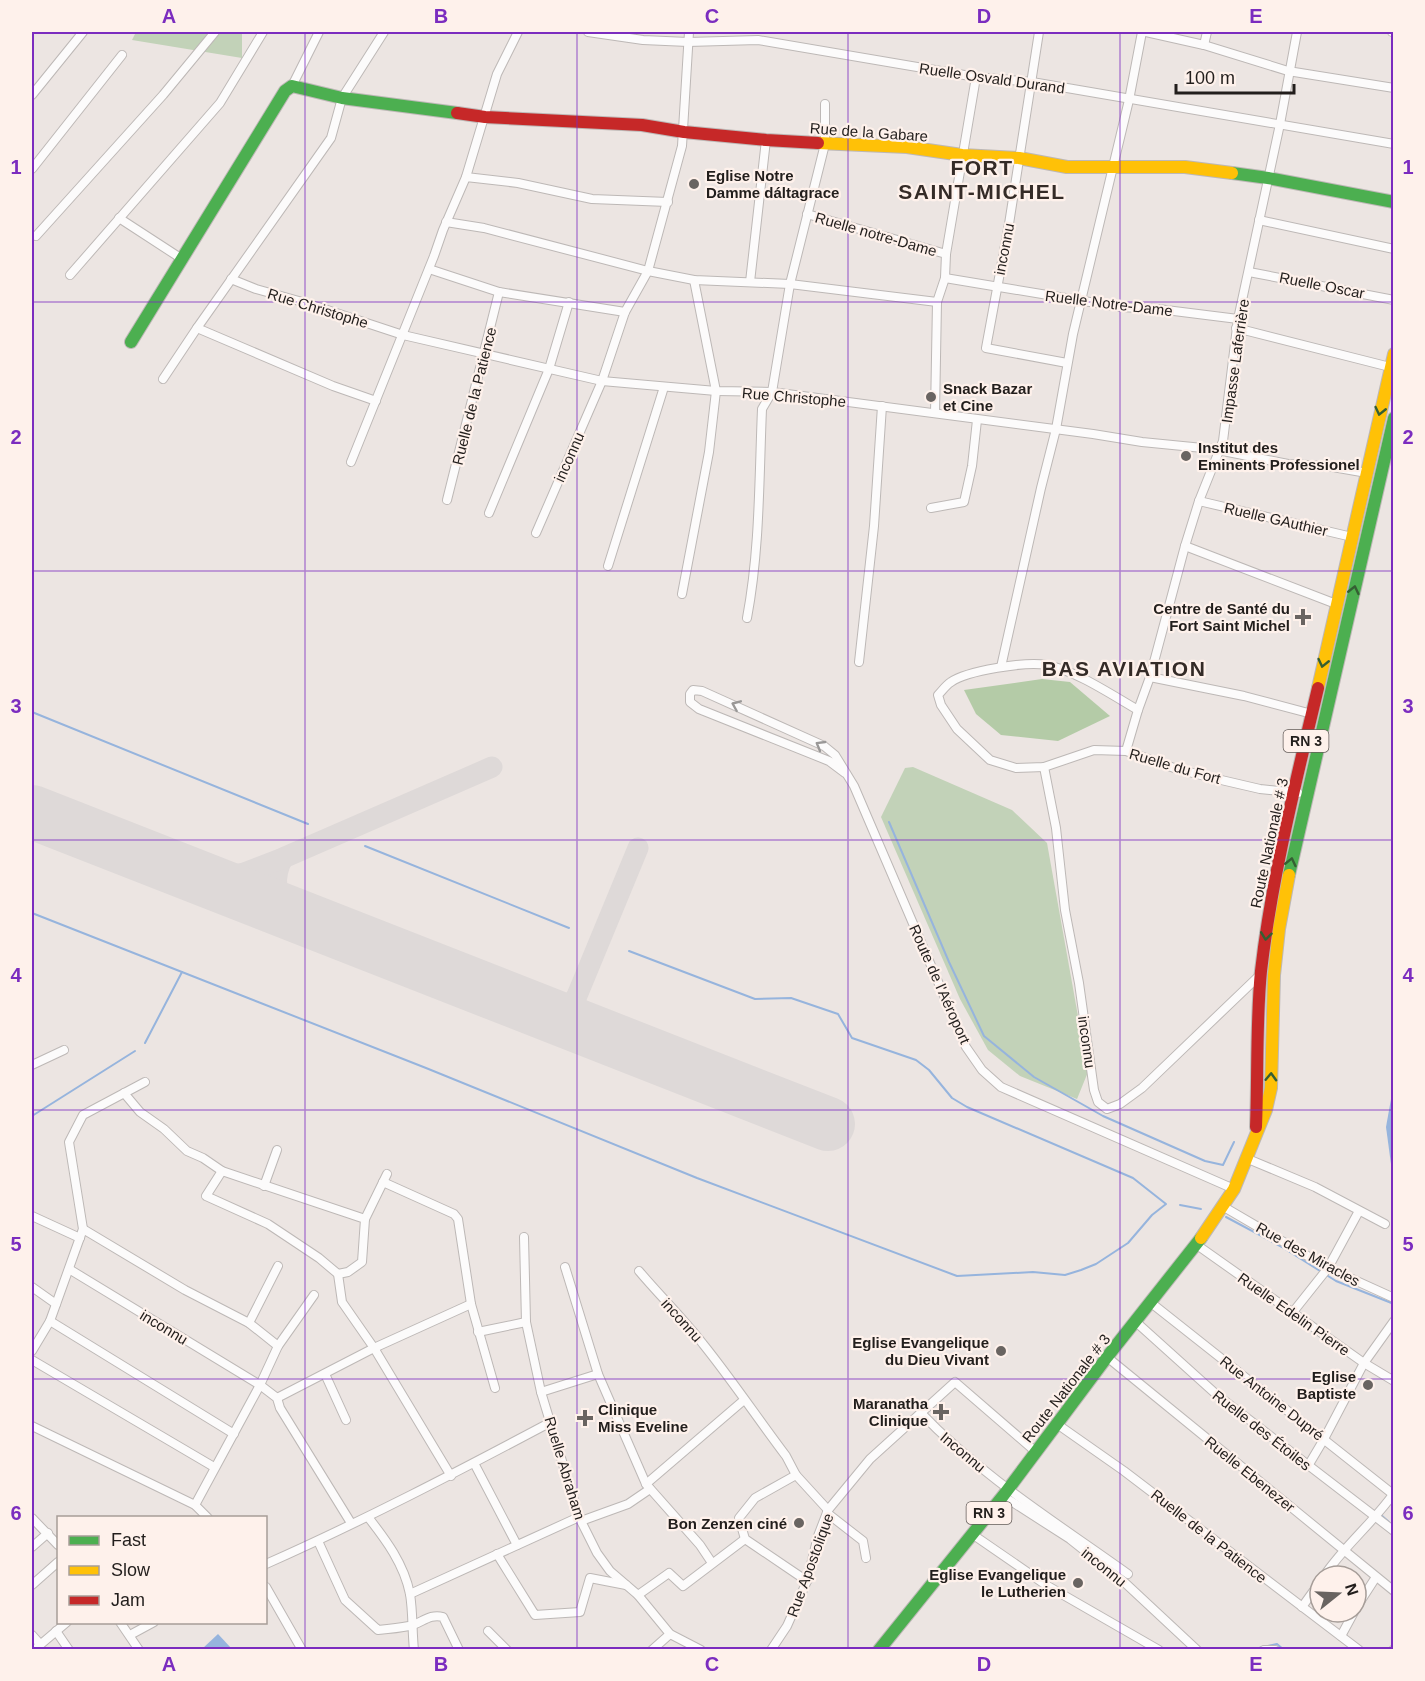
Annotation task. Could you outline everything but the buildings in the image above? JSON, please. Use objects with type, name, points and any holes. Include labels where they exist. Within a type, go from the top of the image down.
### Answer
[{"type":"main road","name":"Rue de la Gabare","points":[[292,86],[342,98],[484,117],[642,125],[766,141],[907,147],[962,155],[1020,158],[1067,167],[1185,167],[1268,178],[1394,202]]},
{"type":"main road","points":[[131,342],[285,92],[292,86]]},
{"type":"main road","name":"Route Nationale # 3","points":[[879,1650],[1006,1492],[1150,1302],[1197,1245],[1224,1207],[1248,1159],[1256,1132],[1266,1110],[1271,1088],[1274,975],[1279,929],[1312,714],[1392,360]]},
{"type":"main road","name":"Route Nationale # 3","points":[[1256,1132],[1261,974],[1267,926],[1300,793],[1342,646],[1394,418]]},
{"type":"main road","points":[[1328,641],[1342,646]]},
{"type":"street","points":[[32,95],[83,32]]},
{"type":"street","points":[[36,236],[163,95],[214,32]]},
{"type":"street","points":[[69,275],[220,103],[263,32]]},
{"type":"street","points":[[292,86],[319,32]]},
{"type":"street","points":[[164,379],[197,328],[331,138],[342,98],[384,32]]},
{"type":"street","points":[[351,462],[403,335],[444,226],[466,177],[496,74],[518,32]]},
{"type":"street","name":"Ruelle Osvald Durand","points":[[588,32],[643,40],[688,42],[759,36],[976,77],[1032,82],[1394,144]]},
{"type":"street","name":"inconnu","points":[[536,533],[602,381],[625,312],[648,271],[668,202],[684,132],[689,32]]},
{"type":"street","name":"inconnu","points":[[1040,32],[986,348],[1067,363]]},
{"type":"street","points":[[1001,667],[1056,429],[1080,301],[1144,32],[1204,45],[1288,70],[1394,88]]},
{"type":"street","points":[[1204,45],[1207,32]]},
{"type":"street","name":"Impasse Laferrière","points":[[1126,752],[1150,676],[1199,501],[1223,441],[1237,324],[1280,124],[1296,32]]},
{"type":"street","points":[[32,169],[122,55]]},
{"type":"street","points":[[935,413],[937,302],[945,278],[946,254],[976,77]]},
{"type":"street","points":[[747,618],[754,579],[757,542],[762,409],[772,392],[790,284],[825,144],[825,104]]},
{"type":"street","points":[[750,282],[766,141]]},
{"type":"street","points":[[466,177],[518,183],[592,199],[668,202]]},
{"type":"street","name":"Ruelle notre-Dame","points":[[807,214],[946,254]]},
{"type":"street","points":[[119,218],[182,259]]},
{"type":"street","points":[[1259,220],[1394,249]]},
{"type":"street","points":[[444,226],[484,228],[648,271],[694,279],[790,284],[937,302]]},
{"type":"street","points":[[429,269],[500,292],[625,312]]},
{"type":"street","name":"Ruelle Oscar","points":[[1249,272],[1394,300]]},
{"type":"street","name":"Ruelle Notre-Dame","points":[[945,278],[1120,307],[1158,309],[1237,324],[1392,360]]},
{"type":"street","name":"Rue Christophe","points":[[231,279],[403,335],[602,381],[716,391],[772,392],[1219,451],[1288,464],[1327,466],[1367,472]]},
{"type":"street","points":[[682,594],[709,452],[716,391],[694,279]]},
{"type":"street","name":"Ruelle de la Patience","points":[[447,500],[500,292]]},
{"type":"street","points":[[489,513],[549,369],[569,302]]},
{"type":"street","points":[[197,328],[333,386],[376,401]]},
{"type":"street","points":[[608,566],[664,387]]},
{"type":"street","points":[[859,662],[874,526],[882,406]]},
{"type":"street","points":[[932,508],[960,504],[966,499],[977,420]]},
{"type":"street","name":"Ruelle GAuthier","points":[[1199,501],[1352,537]]},
{"type":"street","points":[[1185,546],[1336,604]]},
{"type":"street","name":"Ruelle du Fort","points":[[1138,710],[1079,677],[1046,664],[1001,667],[973,673],[952,681],[938,695],[941,705],[957,729],[990,760],[1016,768],[1044,767],[1094,750],[1126,752],[1207,777],[1260,789],[1300,793]]},
{"type":"street","points":[[1150,676],[1244,696],[1312,714]]},
{"type":"street","name":"Route de l'Aéroport","points":[[845,773],[829,761],[699,709],[690,702],[690,694],[693,690],[702,691],[824,746],[835,755],[854,786],[966,1047],[982,1070],[1000,1087],[1234,1189]]},
{"type":"street","name":"inconnu","points":[[1044,767],[1056,828],[1065,910],[1094,1090],[1102,1107],[1107,1109],[1120,1104],[1142,1088],[1261,974]]},
{"type":"street","points":[[32,1065],[64,1050]]},
{"type":"street","points":[[32,1351],[50,1321],[82,1233],[69,1142],[83,1115],[145,1083]]},
{"type":"street","points":[[124,1094],[140,1112],[164,1129],[187,1151],[203,1158],[222,1172],[365,1219]]},
{"type":"street","points":[[264,1185],[277,1150]]},
{"type":"street","points":[[1248,1159],[1315,1187],[1385,1224]]},
{"type":"street","points":[[222,1172],[206,1196],[268,1224],[319,1258],[338,1274],[342,1302],[374,1348],[451,1476]]},
{"type":"street","points":[[338,1274],[348,1272],[362,1262],[365,1219],[385,1178],[454,1214],[458,1219],[471,1304],[495,1388]]},
{"type":"street","name":"Rue des Miracles","points":[[1224,1207],[1325,1271],[1394,1298]]},
{"type":"street","points":[[1293,1312],[1325,1271],[1359,1211]]},
{"type":"street","points":[[32,1216],[82,1233],[249,1323],[278,1346]]},
{"type":"street","name":"Ruelle Abraham","points":[[524,1237],[526,1322],[541,1392],[580,1519],[597,1553],[610,1571],[638,1595],[670,1634],[701,1650]]},
{"type":"street","name":"Ruelle Edelin Pierre","points":[[1197,1245],[1364,1363],[1394,1381]]},
{"type":"street","points":[[249,1323],[278,1266]]},
{"type":"street","points":[[565,1267],[598,1374],[648,1486],[700,1545],[712,1563]]},
{"type":"street","name":"inconnu","points":[[69,1269],[260,1385],[277,1398],[280,1408],[351,1523]]},
{"type":"street","name":"inconnu","points":[[639,1271],[677,1312],[705,1347],[786,1456],[796,1475],[828,1512]]},
{"type":"street","points":[[32,1287],[57,1304]]},
{"type":"street","points":[[195,1505],[260,1385],[278,1346],[314,1295]]},
{"type":"street","name":"Rue Antoine Dupré","points":[[1150,1302],[1393,1494]]},
{"type":"street","points":[[277,1398],[374,1348],[471,1304]]},
{"type":"street","points":[[50,1321],[234,1434]]},
{"type":"street","points":[[1308,1466],[1364,1363],[1394,1321]]},
{"type":"street","points":[[478,1332],[526,1322]]},
{"type":"street","name":"Ruelle des Étoiles","points":[[1136,1323],[1217,1395],[1394,1531]]},
{"type":"street","name":"Ruelle Ebenezer","points":[[1107,1358],[1394,1592]]},
{"type":"street","points":[[32,1360],[214,1467]]},
{"type":"street","points":[[325,1374],[346,1420]]},
{"type":"street","points":[[541,1392],[598,1374]]},
{"type":"street","name":"Rue Apostolique","points":[[771,1650],[787,1626],[807,1581],[818,1536],[828,1512],[870,1459],[955,1382],[1036,1452]]},
{"type":"street","points":[[410,1594],[517,1545],[580,1519],[628,1504],[744,1400]]},
{"type":"street","name":"Inconnu","points":[[921,1413],[943,1436],[1006,1492]]},
{"type":"street","points":[[267,1564],[451,1476],[551,1422]]},
{"type":"street","name":"Ruelle de la Patience","points":[[1057,1424],[1124,1471],[1341,1636],[1348,1646],[1359,1650]]},
{"type":"street","points":[[32,1426],[195,1505],[206,1516]]},
{"type":"street","points":[[474,1462],[517,1545]]},
{"type":"street","points":[[796,1475],[755,1498],[739,1518],[745,1539],[807,1581]]},
{"type":"street","name":"inconnu","points":[[1006,1492],[1128,1574]]},
{"type":"street","name":"inconnu","points":[[1006,1492],[1123,1581],[1197,1650]]},
{"type":"street","points":[[1334,1564],[1393,1494]]},
{"type":"street","points":[[828,1512],[862,1541],[866,1558]]},
{"type":"street","points":[[368,1517],[388,1543],[401,1568],[410,1594],[414,1650]]},
{"type":"street","points":[[32,1518],[57,1544]]},
{"type":"street","points":[[32,1547],[48,1533]]},
{"type":"street","points":[[972,1534],[1046,1585],[1159,1650]]},
{"type":"street","points":[[638,1595],[669,1574],[683,1586],[745,1539]]},
{"type":"street","points":[[318,1541],[345,1599],[378,1630],[412,1626],[430,1617],[442,1617],[459,1650]]},
{"type":"street","points":[[497,1554],[535,1615],[580,1612],[590,1578],[626,1585]]},
{"type":"street","points":[[32,1585],[57,1563]]},
{"type":"street","points":[[1368,1589],[1376,1577]]},
{"type":"street","points":[[267,1589],[302,1650]]},
{"type":"street","points":[[1302,1607],[1308,1599]]},
{"type":"street","points":[[32,1635],[37,1647],[66,1624]]},
{"type":"street","points":[[121,1624],[137,1649]]},
{"type":"street","points":[[130,1635],[152,1624]]},
{"type":"street","points":[[1341,1636],[1348,1624]]},
{"type":"street","points":[[56,1631],[69,1650]]},
{"type":"street","points":[[488,1631],[507,1650]]},
{"type":"street","points":[[652,1650],[670,1634]]},
{"type":"street","points":[[1264,1650],[1275,1650]]},
{"type":"green space","points":[[136,32],[242,32],[242,58],[132,40]]},
{"type":"green space","points":[[1042,679],[1070,682],[1110,716],[1058,741],[1001,735],[976,714],[964,690]]},
{"type":"green space","points":[[913,767],[1012,810],[1047,843],[1088,1072],[1077,1099],[1020,1076],[988,1050],[960,999],[881,817],[905,768]]},
{"type":"water","points":[[1394,1088],[1393,1179],[1386,1127]]},
{"type":"water","points":[[218,1634],[232,1649],[202,1649]]},
{"type":"waterway","points":[[32,712],[308,824]]},
{"type":"waterway","points":[[889,822],[949,962],[984,1036],[1034,1077],[1103,1116],[1205,1161],[1223,1165],[1234,1142]]},
{"type":"waterway","points":[[365,846],[569,928]]},
{"type":"waterway","points":[[32,913],[426,1068],[697,1178],[957,1276],[1033,1272],[1065,1275],[1081,1270],[1096,1264],[1128,1243],[1152,1215],[1166,1204],[1133,1178],[967,1107],[952,1098],[929,1070],[916,1060],[852,1038],[838,1014],[791,998],[755,999],[629,951]]},
{"type":"waterway","points":[[145,1043],[182,972]]},
{"type":"waterway","points":[[32,1116],[135,1051]]},
{"type":"waterway","points":[[1180,1205],[1201,1209]]},
{"type":"waterway","points":[[1226,1217],[1282,1247],[1336,1281],[1394,1304]]},
{"type":"waterway","points":[[1381,1515],[1389,1522]]},
{"type":"waterway","points":[[1250,1650],[1277,1644],[1284,1650]]},
{"type":"taxiway","points":[[206,880],[244,873],[283,858],[492,767]]},
{"type":"taxiway","points":[[590,1031],[576,1013],[576,998],[638,848]]},
{"type":"taxiway","points":[[283,858],[277,872],[277,886],[288,913]]},
{"type":"taxiway","points":[[542,1012],[563,1011],[576,998]]},
{"type":"runway","points":[[32,812],[828,1124]]},
{"type":"traffic: fast","points":[[131,342],[285,91],[292,86],[342,98],[457,113]]},
{"type":"traffic: fast","points":[[1232,173],[1394,202]]},
{"type":"traffic: fast","points":[[1289,875],[1394,418]]},
{"type":"traffic: fast","points":[[879,1650],[1003,1496],[1107,1357],[1201,1238]]},
{"type":"traffic: slow","points":[[818,143],[907,147],[962,155],[1019,158],[1067,167],[1185,167],[1232,173]]},
{"type":"traffic: slow","points":[[1318,688],[1394,354]]},
{"type":"traffic: slow","points":[[1201,1238],[1234,1189],[1266,1110],[1271,1088],[1274,975],[1279,929],[1289,875]]},
{"type":"traffic: jam","points":[[457,113],[485,117],[642,125],[684,132],[818,143]]},
{"type":"traffic: jam","points":[[1256,1127],[1258,1009],[1266,935],[1285,829],[1318,688]]},
{"type":"place","name":"Eglise Notre Damme dáltagrace","points":[[694,184]]},
{"type":"place","name":"Snack Bazar et Cine","points":[[931,397]]},
{"type":"place","name":"Institut des Eminents Professionel","points":[[1186,456]]},
{"type":"place","name":"Centre de Santé du Fort Saint Michel","points":[[1303,617]]},
{"type":"place","name":"Eglise Evangelique du Dieu Vivant","points":[[1001,1351]]},
{"type":"place","name":"Eglise Baptiste","points":[[1368,1385]]},
{"type":"place","name":"Maranatha Clinique","points":[[941,1412]]},
{"type":"place","name":"Clinique Miss Eveline","points":[[585,1418]]},
{"type":"place","name":"Bon Zenzen ciné","points":[[799,1523]]},
{"type":"place","name":"Eglise Evangelique le Lutherien","points":[[1078,1583]]},
{"type":"district","name":"FORT SAINT-MICHEL","points":[[982,179]]},
{"type":"district","name":"BAS AVIATION","points":[[1124,668]]}]
